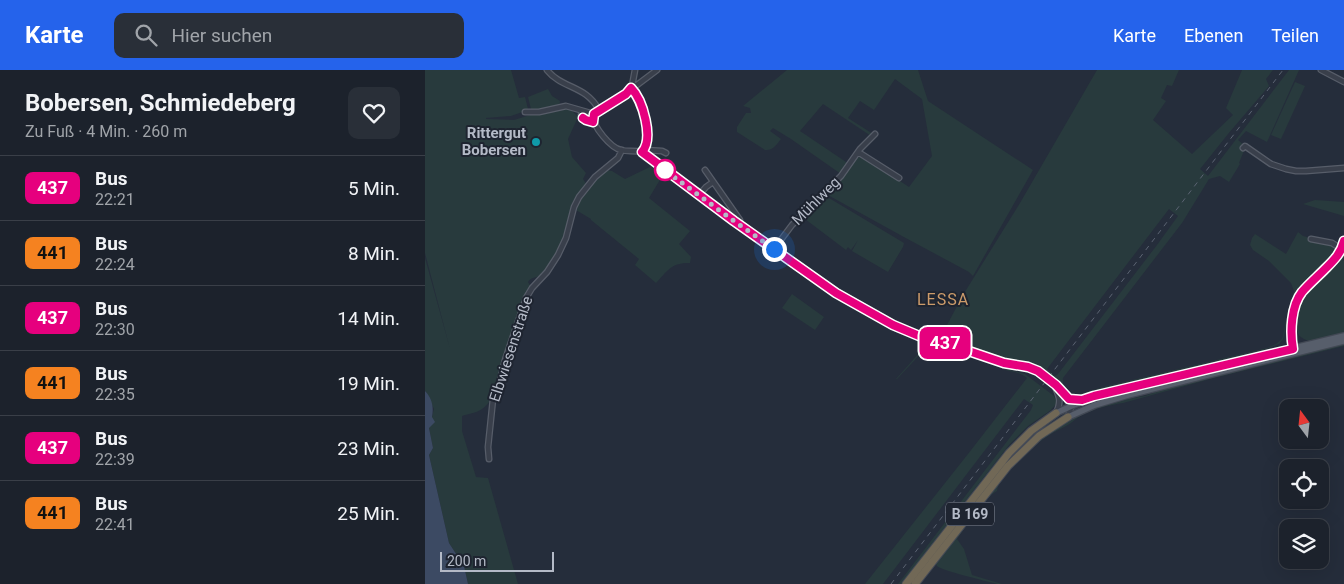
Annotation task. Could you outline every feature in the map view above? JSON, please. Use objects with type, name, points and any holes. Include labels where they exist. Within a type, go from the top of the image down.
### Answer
[{"type":"highway","name":"B 169","points":[[906,584],[1009,453],[1031,431],[1056,414]]},
{"type":"highway","name":"B 169","points":[[915,584],[1007,466],[1039,436],[1068,417]]},
{"type":"main road","name":"B 169","points":[[1056,414],[1082,400],[1094,396],[1344,336]]},
{"type":"main road","name":"B 169","points":[[1068,417],[1095,405],[1118,398],[1344,341]]},
{"type":"main road","points":[[1286,356],[1293,349]]},
{"type":"street","points":[[547,70],[557,80],[590,96],[599,110]]},
{"type":"street","points":[[635,70],[632,87],[639,99],[646,120],[646,146],[643,151]]},
{"type":"street","points":[[582,111],[581,114],[586,120],[593,117],[599,110],[626,94],[632,87],[657,70]]},
{"type":"street","points":[[1321,70],[1344,82]]},
{"type":"street","points":[[525,112],[539,112],[566,106],[593,117],[601,134],[618,149],[662,151],[666,153]]},
{"type":"street","name":"Mühlweg","points":[[774,249],[792,225],[841,176],[857,152],[875,134]]},
{"type":"street","points":[[1243,148],[1245,146],[1271,164],[1296,171],[1344,168]]},
{"type":"street","name":"Elbwiesenstraße","points":[[489,459],[488,447],[493,399],[497,393],[505,360],[524,302],[532,288],[547,272],[558,256],[566,238],[574,207],[579,197],[595,177],[618,158],[622,150]]},
{"type":"street","points":[[643,151],[699,196],[836,293],[884,320],[916,336],[1043,373],[1066,397],[1071,412],[1068,417]]},
{"type":"street","points":[[857,152],[899,178]]},
{"type":"street","points":[[705,170],[741,220],[739,224]]},
{"type":"street","points":[[699,196],[713,182]]},
{"type":"street","points":[[1311,239],[1333,243],[1343,249]]},
{"type":"street","points":[[1293,349],[1291,336],[1299,297],[1343,249],[1344,242]]},
{"type":"street","points":[[1053,383],[1060,402],[1056,414]]},
{"type":"street","points":[[1066,397],[1073,400],[1082,400]]},
{"type":"shaded area","points":[[425,70],[511,70],[519,98],[525,97],[528,110],[511,116],[486,119],[514,120],[565,108],[570,109],[578,117],[568,139],[572,157],[586,173],[583,179],[587,185],[573,212],[559,251],[552,264],[542,275],[528,282],[531,287],[525,297],[496,394],[480,410],[462,416],[462,431],[476,477],[488,478],[518,584],[468,584],[464,566],[449,543],[429,455],[433,448],[429,428],[434,409],[425,391],[425,258],[450,349],[425,253]]},
{"type":"shaded area","points":[[787,70],[918,70],[928,101],[1033,170],[973,276],[969,272],[826,194],[847,172],[857,158],[862,156],[909,187],[932,156],[922,99],[895,79],[874,110],[860,101],[848,118],[873,134],[871,136],[823,104],[800,131],[849,164],[841,174],[773,128],[770,131],[781,139],[775,147],[768,150],[765,150],[737,132],[737,127],[746,113],[751,113],[750,108],[743,106]]},
{"type":"shaded area","points":[[1097,70],[1179,70],[1172,86],[1167,85],[1161,98],[1166,101],[1153,120],[1192,154],[1233,115],[1226,108],[1242,70],[1273,70],[1266,79],[1269,86],[1200,169],[1208,176],[1289,70],[1299,70],[1267,142],[1246,131],[1238,140],[1245,148],[1240,164],[1229,182],[1220,176],[1209,179],[1182,223],[1063,378],[1066,390],[1073,395],[1267,348],[1282,339],[1294,291],[1291,283],[1269,261],[1253,250],[1250,245],[1255,234],[1286,254],[1298,232],[1303,236],[1329,243],[1338,250],[1295,296],[1290,308],[1283,339],[1279,344],[1264,350],[1073,398],[1037,367],[1010,363],[939,339],[963,295],[1020,203]],"holes":[[[1169,209],[1178,216],[1058,374],[1055,376],[1047,369]]]},
{"type":"shaded area","points":[[1295,82],[1305,86],[1281,139],[1271,135]]},
{"type":"shaded area","points":[[548,89],[552,96],[560,101],[559,106],[539,111],[531,109],[528,97]]},
{"type":"shaded area","points":[[654,165],[664,173],[649,198],[690,231],[679,244],[691,257],[690,263],[674,266],[656,283],[635,265],[639,259],[591,219],[576,210],[584,193],[606,170],[612,171],[625,179]]},
{"type":"shaded area","points":[[824,195],[904,243],[888,272],[852,251],[858,240],[851,250],[848,247],[846,250],[801,216]]},
{"type":"shaded area","points":[[1315,200],[1344,202],[1344,216],[1303,204]]},
{"type":"shaded area","points":[[1340,255],[1344,256],[1344,333],[1317,341],[1302,338],[1295,326],[1295,318],[1300,302],[1308,289]]},
{"type":"shaded area","points":[[792,294],[824,317],[815,330],[782,308]]},
{"type":"shaded area","points":[[929,342],[948,346],[1002,365],[1003,368],[1025,374],[1054,396],[1057,403],[1051,410],[1028,426],[1009,445],[901,584],[898,584],[1031,410],[1033,405],[1024,399],[883,584],[865,584],[1027,378],[1019,373],[1003,369],[986,360],[956,350],[930,345],[896,379]]},
{"type":"shaded area","points":[[1344,344],[1344,346],[1214,378],[1082,415],[1042,440],[1021,458],[1001,480],[997,491],[975,513],[957,539],[964,549],[972,575],[1002,584],[956,573],[937,566],[935,562],[1004,473],[1035,443],[1068,421],[1092,409],[1115,401],[1145,396],[1163,389]]},
{"type":"water","points":[[425,391],[432,403],[432,417],[435,422],[429,428],[433,448],[429,455],[449,543],[464,566],[468,584],[425,584]]},
{"type":"railway","points":[[891,584],[1283,70]]},
{"type":"bus line","name":"437","points":[[583,118],[593,122],[594,114],[626,94],[631,88],[639,99],[646,117],[646,146],[642,152],[734,221],[836,293],[893,325],[924,338],[1004,363],[1028,367],[1043,373],[1066,397],[1073,400],[1082,400],[1293,349],[1291,336],[1299,297],[1334,260],[1340,252],[1344,241]]},
{"type":"place","name":"Rittergut Bobersen","points":[[536,142]]},
{"type":"district","name":"LESSA","points":[[943,299]]},
{"type":"route","points":[[665,170],[659,166],[774,249]]}]
